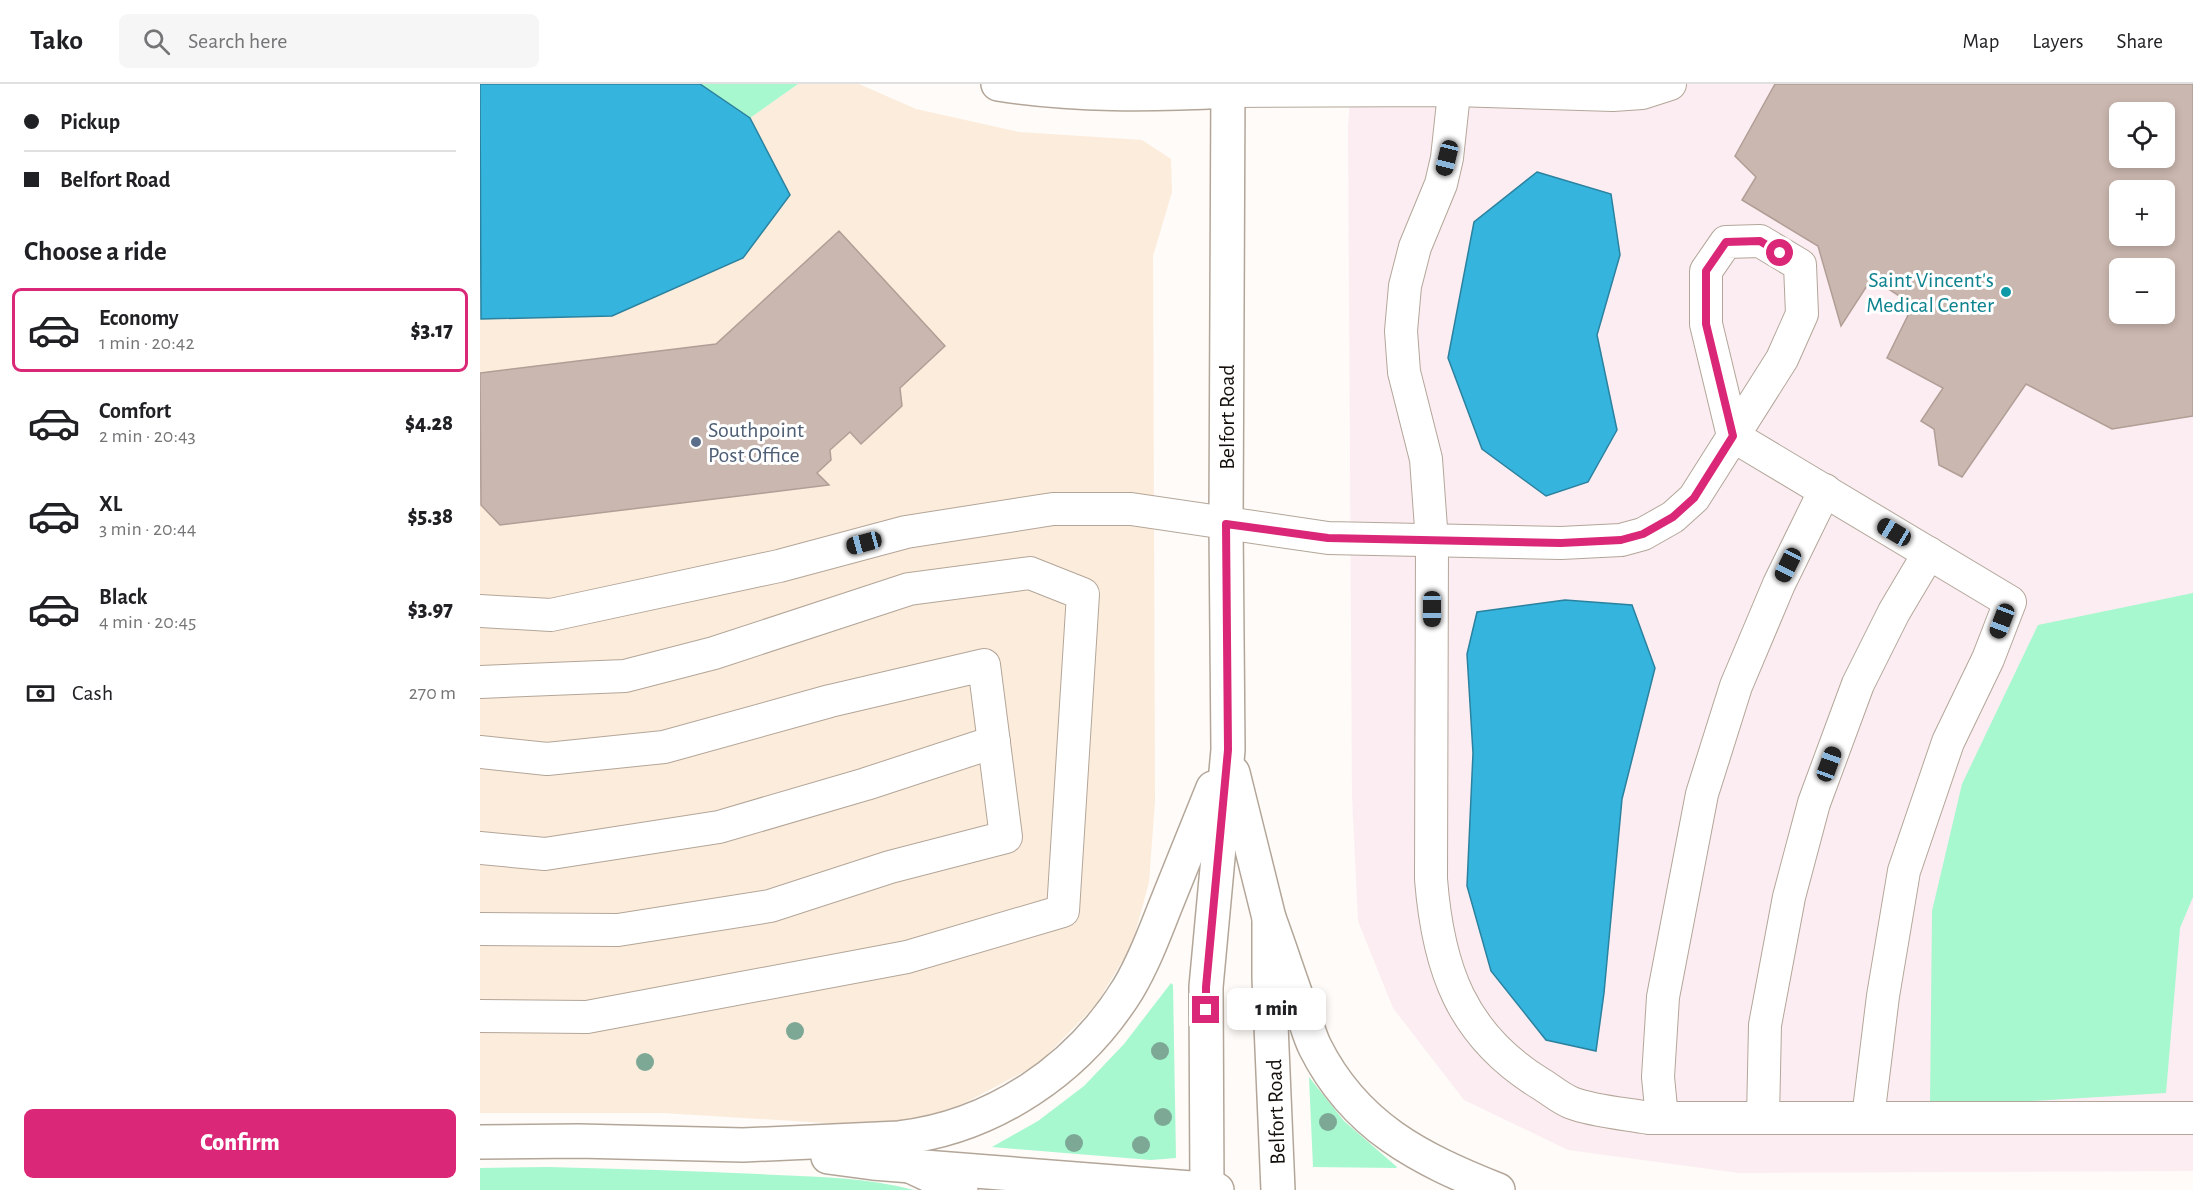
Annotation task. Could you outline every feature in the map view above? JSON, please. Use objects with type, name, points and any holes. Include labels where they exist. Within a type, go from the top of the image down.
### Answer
[{"type":"main road","points":[[998,84],[1034,90],[1130,94],[1228,88]]},
{"type":"main road","name":"Belfort Road","points":[[1210,1190],[1206,987],[1228,750],[1226,524],[1228,88]]},
{"type":"main road","points":[[480,1142],[578,1140],[743,1145],[888,1139],[922,1136],[970,1122],[991,1113],[1025,1093],[1069,1060],[1101,1026],[1128,990],[1148,950],[1228,750]]},
{"type":"main road","name":"Belfort Road","points":[[1228,750],[1269,918],[1269,978],[1278,1190]]},
{"type":"main road","points":[[1269,918],[1315,1047],[1338,1084],[1390,1137],[1425,1159],[1498,1190]]},
{"type":"main road","points":[[743,1145],[873,1163],[1210,1190]]},
{"type":"main road","points":[[910,1166],[961,1190]]},
{"type":"lane","points":[[1228,88],[1543,88],[1613,89],[1642,93],[1670,84]]},
{"type":"lane","points":[[1455,87],[1447,158],[1441,184],[1415,247],[1405,286],[1401,331],[1404,372],[1426,459],[1432,542],[1431,879],[1434,918],[1442,957],[1454,990],[1468,1015],[1503,1056],[1525,1074],[1572,1103],[1649,1119],[2193,1118]]},
{"type":"lane","points":[[480,612],[551,615],[779,566],[906,532],[1053,509],[1131,509],[1328,538],[1561,543],[1621,540],[1643,534],[1673,517],[1694,498],[1733,436],[1782,359],[1802,314],[1800,265],[1760,241],[1726,242],[1706,271],[1706,324],[1733,436],[2010,602],[1988,659],[1948,742],[1904,871],[1883,996],[1868,1118]]},
{"type":"lane","points":[[1662,1118],[1658,1077],[1664,997],[1702,794],[1736,686],[1779,584],[1826,490]]},
{"type":"lane","points":[[1762,1119],[1765,1025],[1790,897],[1814,804],[1858,684],[1894,612],[1929,553]]},
{"type":"lane","points":[[480,682],[625,676],[714,653],[909,589],[1030,573],[1083,594],[1063,911],[906,957],[587,1017],[480,1016]]},
{"type":"lane","points":[[480,752],[547,759],[664,747],[830,701],[984,665],[1006,837],[890,867],[770,906],[618,930],[480,929]]},
{"type":"lane","points":[[480,848],[545,854],[719,827],[866,784],[994,742]]},
{"type":"shaded area","points":[[798,84],[859,84],[916,109],[1019,132],[1142,140],[1171,159],[1172,192],[1153,256],[1155,801],[1149,882],[1132,945],[1095,1006],[1038,1064],[961,1105],[903,1124],[842,1124],[663,1113],[480,1113],[480,319],[612,316],[790,195],[750,118]]},
{"type":"shaded area","points":[[1351,84],[2193,84],[2193,1171],[1739,1173],[1568,1150],[1464,1100],[1393,1008],[1358,921],[1352,796],[1348,128]]},
{"type":"green space","points":[[700,84],[798,84],[750,118]]},
{"type":"green space","points":[[2193,593],[2193,897],[2180,928],[2166,1093],[1930,1107],[1932,911],[1962,784],[2038,625]]},
{"type":"green space","points":[[1171,983],[1173,985],[1176,1158],[1151,1160],[992,1147],[1038,1121],[1084,1086],[1124,1044]]},
{"type":"green space","points":[[1309,1077],[1344,1121],[1396,1168],[1313,1167]]},
{"type":"green space","points":[[548,1167],[829,1177],[914,1190],[480,1190],[480,1168]]},
{"type":"water","points":[[480,84],[700,84],[750,118],[790,195],[743,258],[612,316],[481,319]]},
{"type":"water","points":[[1537,172],[1611,194],[1620,255],[1597,335],[1617,430],[1588,482],[1546,496],[1482,449],[1448,358],[1474,222]]},
{"type":"water","points":[[1565,600],[1632,605],[1655,668],[1622,799],[1604,993],[1596,1051],[1546,1040],[1491,971],[1467,886],[1473,753],[1467,654],[1477,612]]},
{"type":"building","name":"Saint Vincent's Medical Center","points":[[1775,84],[2193,84],[2193,416],[2112,429],[2026,384],[1962,477],[1939,465],[1934,429],[1921,421],[1943,388],[1887,358],[1913,305],[1872,278],[1841,326],[1818,246],[1742,200],[1756,177],[1735,156]]},
{"type":"building","points":[[839,231],[945,346],[900,388],[902,406],[861,444],[850,432],[830,450],[831,460],[817,473],[829,485],[500,525],[481,505],[480,373],[716,344]]},
{"type":"place","name":"Saint Vincent's Medical Center","points":[[2006,292]]},
{"type":"place","name":"Southpoint Post Office","points":[[696,442]]},
{"type":"route","points":[[1206,1010],[1217,852],[1228,750],[1226,524],[1328,538],[1432,542],[1561,543],[1621,540],[1643,534],[1673,517],[1694,498],[1733,436],[1706,324],[1706,271],[1726,242],[1760,241],[1780,253]]}]
